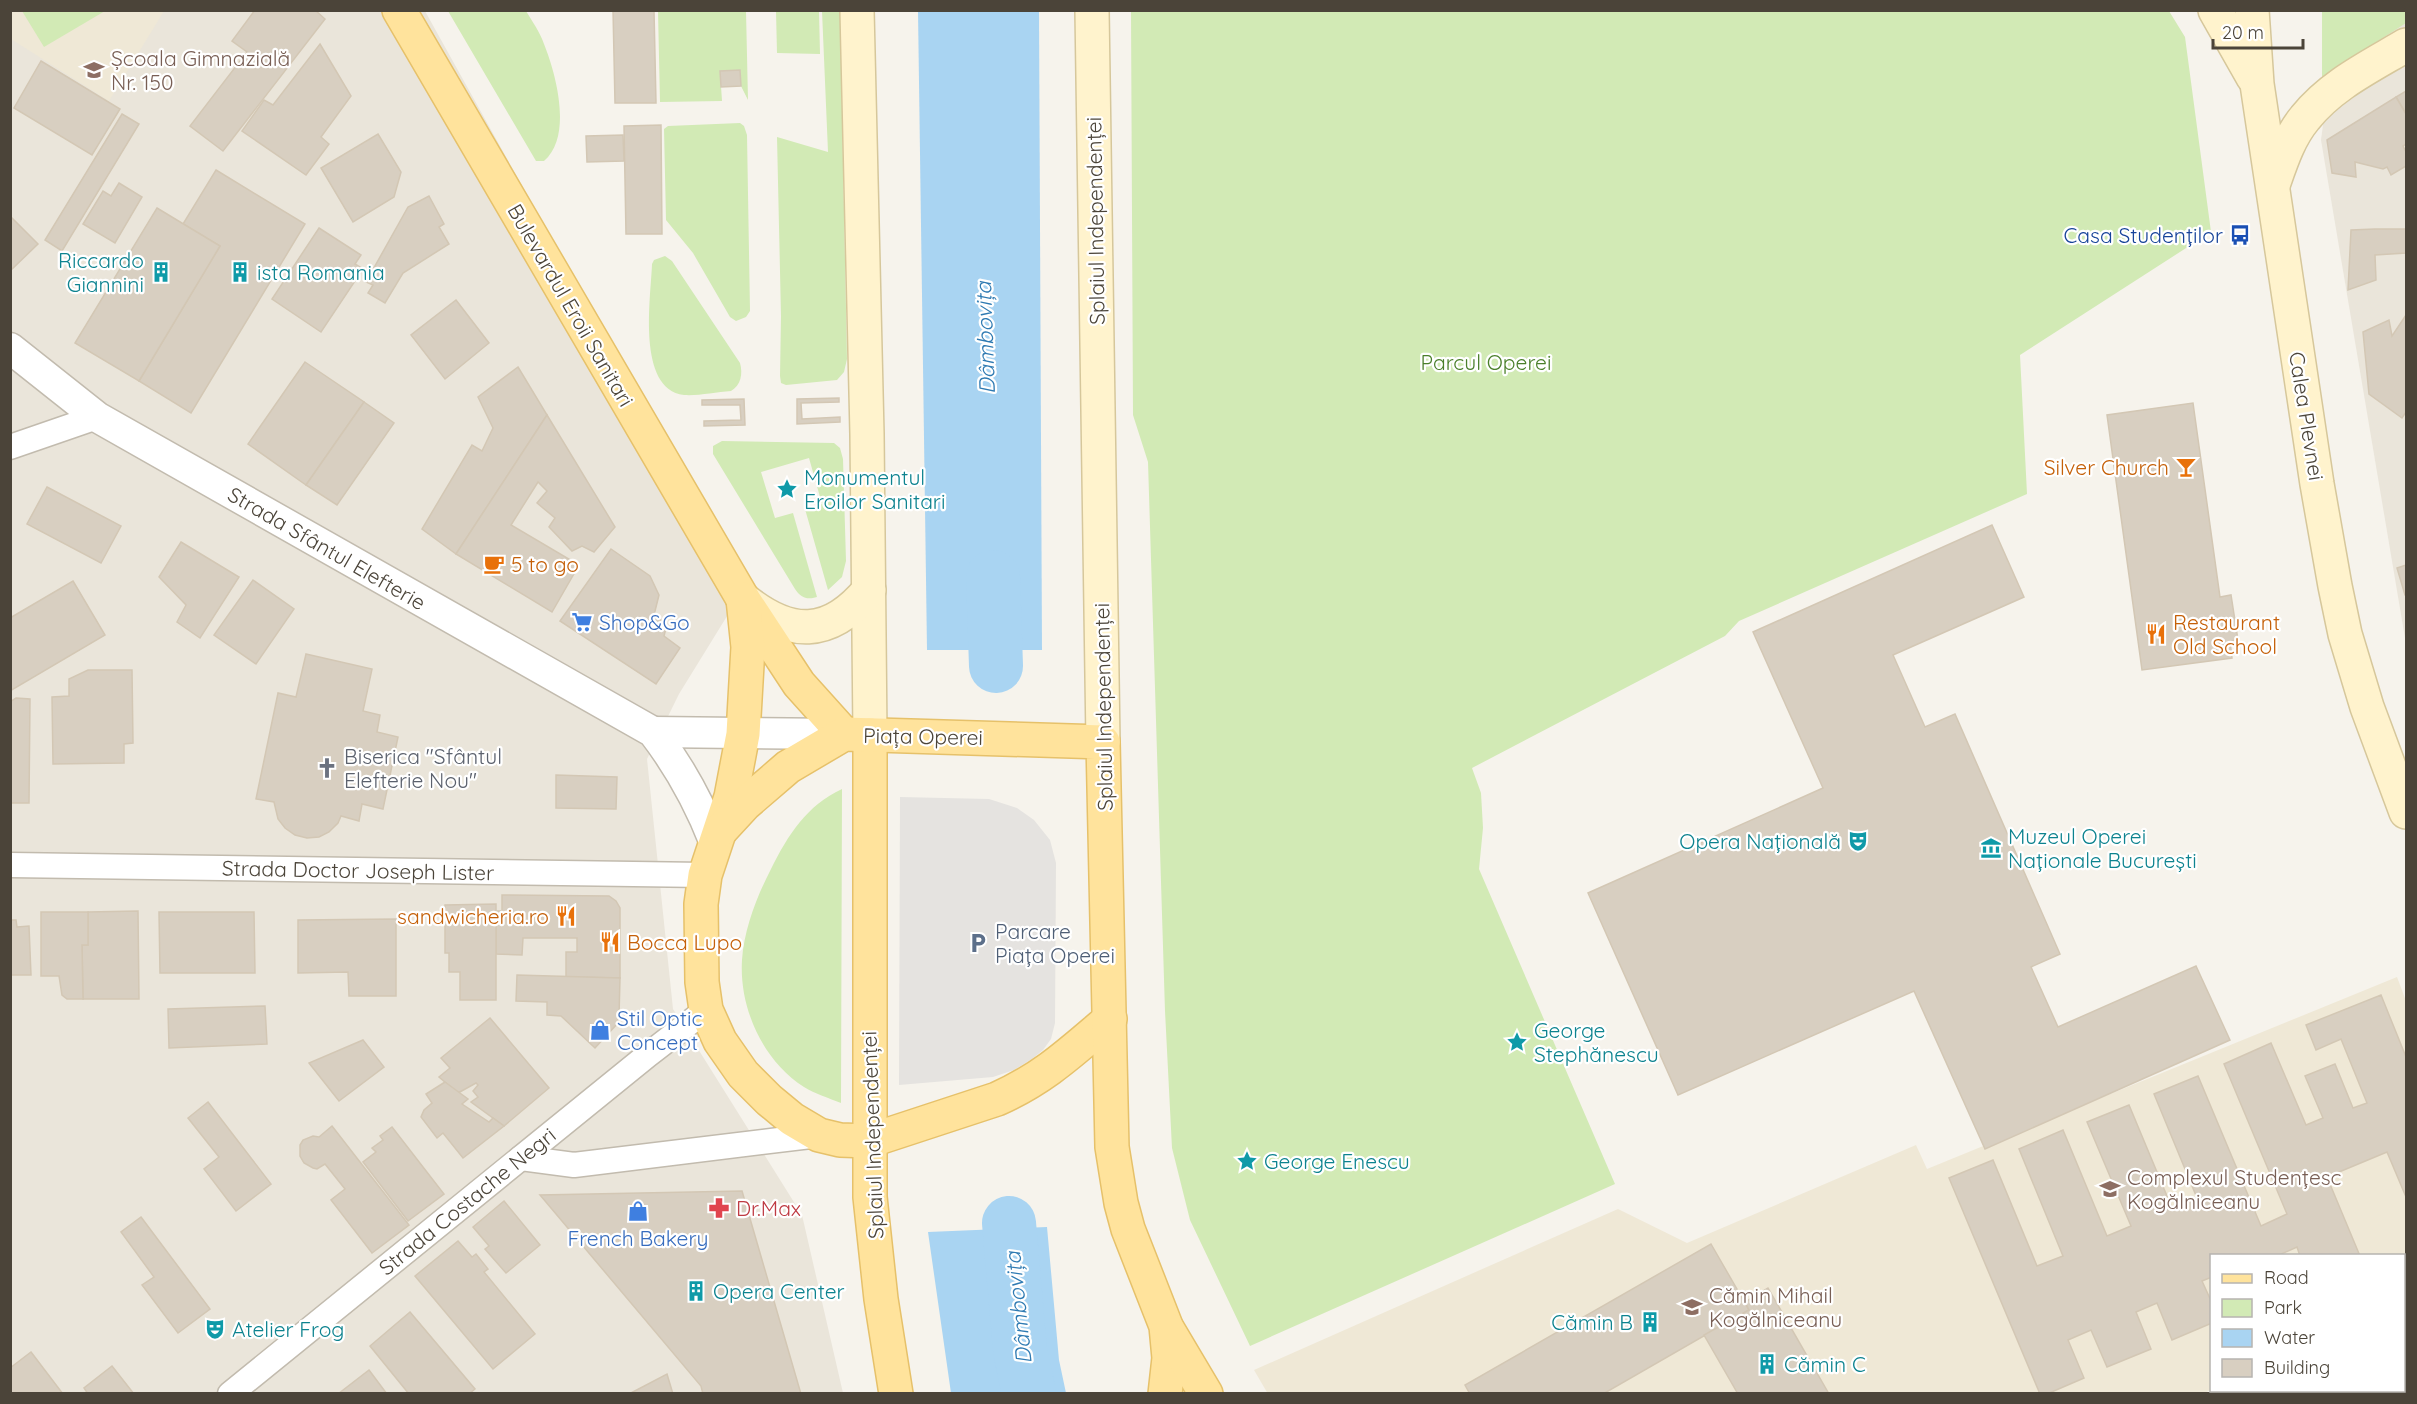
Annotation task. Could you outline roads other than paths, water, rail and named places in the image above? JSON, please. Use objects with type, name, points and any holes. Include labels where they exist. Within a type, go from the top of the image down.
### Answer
[{"type":"main road","name":"Bulevardul Eroii Sanitari","points":[[399,10],[743,599],[800,684],[857,735]]},
{"type":"main road","name":"Splaiul Independenței","points":[[857,10],[869,590],[857,735],[872,1218],[881,1299],[896,1394]]},
{"type":"main road","name":"Splaiul Independenței","points":[[1092,10],[1103,742],[1112,1147],[1123,1212],[1138,1260],[1166,1326],[1169,1358],[1165,1394]]},
{"type":"main road","points":[[2215,10],[2257,84]]},
{"type":"main road","name":"Calea Plevnei","points":[[2252,10],[2257,84],[2272,187],[2317,484],[2343,624],[2367,707],[2406,812]]},
{"type":"main road","points":[[2272,187],[2286,148],[2303,119],[2317,104],[2330,92],[2406,45]]},
{"type":"main road","points":[[743,599],[764,616],[781,624],[809,626],[837,619],[850,610],[869,590]]},
{"type":"main road","name":"Bulevardul Eroii Sanitari","points":[[743,599],[748,646],[743,735],[731,797],[705,874],[701,939],[702,982],[706,1010],[720,1041],[743,1074],[792,1119],[819,1135]]},
{"type":"main road","points":[[718,836],[744,804],[780,773],[814,750],[857,735]]},
{"type":"main road","name":"Piața Operei","points":[[857,735],[1103,742]]},
{"type":"main road","points":[[819,1135],[840,1140],[869,1141],[997,1099],[1014,1092],[1053,1069],[1110,1019]]},
{"type":"main road","points":[[819,1135],[846,1166],[872,1218]]},
{"type":"main road","points":[[1166,1326],[1206,1394]]},
{"type":"street","name":"Strada Sfântul Elefterie","points":[[10,348],[97,417],[653,732],[674,759],[718,836]]},
{"type":"street","points":[[10,447],[97,417]]},
{"type":"street","name":"Strada Sfântul Elefterie","points":[[653,732],[743,735]]},
{"type":"street","name":"Piața Operei","points":[[743,735],[857,735]]},
{"type":"street","name":"Strada Doctor Joseph Lister","points":[[10,865],[705,874]]},
{"type":"street","name":"Strada Costache Negri","points":[[230,1394],[649,1053],[706,1010]]},
{"type":"street","points":[[521,1158],[574,1165],[819,1135]]},
{"type":"water","points":[[918,11],[1039,11],[1042,650],[927,650]]},
{"type":"water","points":[[1047,1227],[1059,1360],[1066,1393],[951,1393],[928,1232]]},
{"type":"waterway","name":"Dâmbovița","points":[[993,577],[996,666]]},
{"type":"waterway","name":"Dâmbovița","points":[[1009,1223],[1020,1350],[1029,1394]]},
{"type":"place","name":"Școala Gimnazială Nr. 150","points":[[94,70]]},
{"type":"place","name":"Casa Studenților","points":[[2240,235]]},
{"type":"place","name":"Riccardo Giannini","points":[[161,272]]},
{"type":"place","name":"ista Romania","points":[[240,272]]},
{"type":"place","name":"Silver Church","points":[[2186,467]]},
{"type":"place","name":"Monumentul Eroilor Sanitari","points":[[787,489]]},
{"type":"place","name":"5 to go","points":[[494,564]]},
{"type":"place","name":"Shop&Go","points":[[582,622]]},
{"type":"place","name":"Restaurant Old School","points":[[2156,634]]},
{"type":"place","name":"Biserica \"Sfântul Elefterie Nou\"","points":[[327,768]]},
{"type":"place","name":"Opera Națională","points":[[1858,841]]},
{"type":"place","name":"Muzeul Operei Naționale București","points":[[1991,848]]},
{"type":"place","name":"sandwicheria.ro","points":[[566,916]]},
{"type":"place","name":"Bocca Lupo","points":[[610,942]]},
{"type":"place","name":"Parcare Piața Operei","points":[[978,943]]},
{"type":"place","name":"Stil Optic Concept","points":[[600,1030]]},
{"type":"place","name":"George Stephănescu","points":[[1517,1042]]},
{"type":"place","name":"George Enescu","points":[[1247,1161]]},
{"type":"place","name":"Complexul Studențesc Kogălniceanu","points":[[2110,1189]]},
{"type":"place","name":"Dr.Max","points":[[719,1208]]},
{"type":"place","name":"French Bakery","points":[[638,1211]]},
{"type":"place","name":"Opera Center","points":[[696,1291]]},
{"type":"place","name":"Cămin Mihail Kogălniceanu","points":[[1692,1307]]},
{"type":"place","name":"Cămin B","points":[[1650,1322]]},
{"type":"place","name":"Atelier Frog","points":[[215,1329]]},
{"type":"place","name":"Cămin C","points":[[1767,1364]]},
{"type":"park label","name":"Parcul Operei","points":[[1486,362]]}]
